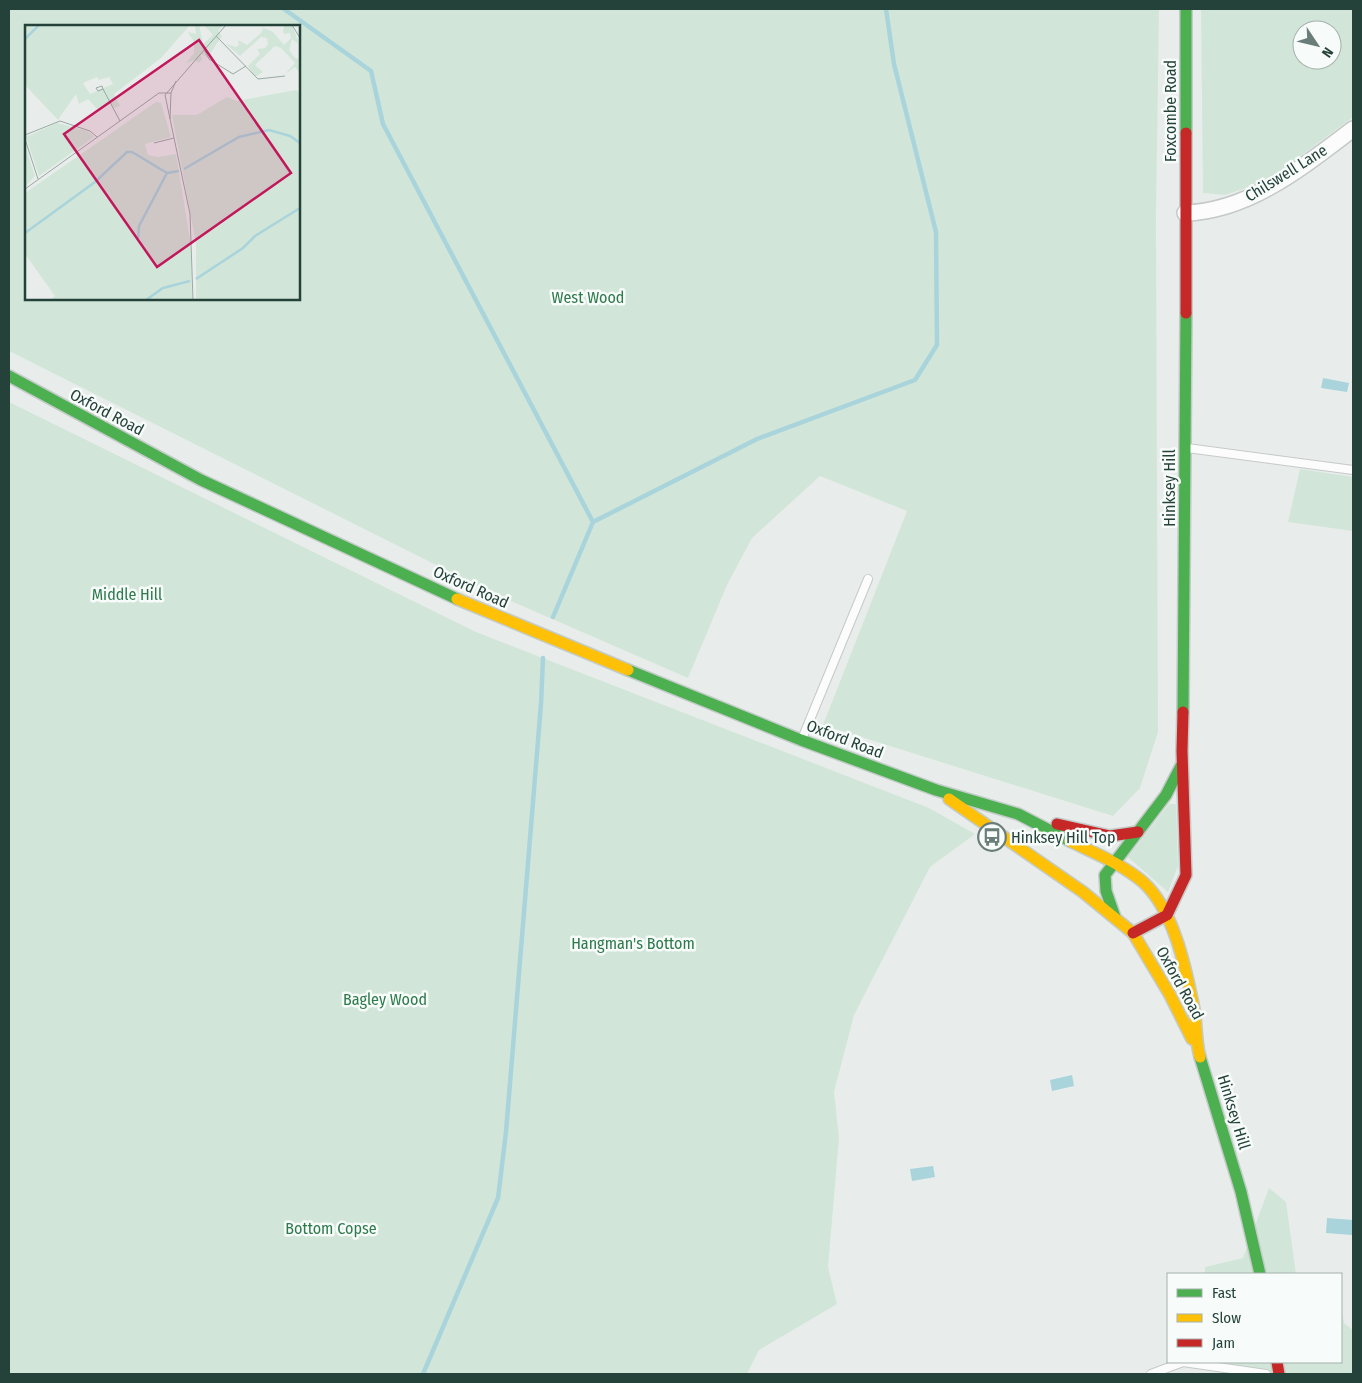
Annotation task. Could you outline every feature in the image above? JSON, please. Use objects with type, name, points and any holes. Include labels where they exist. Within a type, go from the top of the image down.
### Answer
[{"type":"street","name":"Foxcombe Road","points":[[1185,213],[1186,9]]},
{"type":"street","name":"Chilswell Lane","points":[[1185,213],[1208,212],[1244,201],[1321,153],[1353,129]]},
{"type":"street","name":"Hinksey Hill","points":[[1167,915],[1186,874],[1187,854],[1182,764],[1185,213]]},
{"type":"street","name":"Oxford Road","points":[[9,376],[202,480],[308,531],[485,612],[801,740],[936,790],[1018,814],[1110,836],[1138,832]]},
{"type":"street","name":"Hinksey Hill","points":[[1113,862],[1166,795],[1182,764]]},
{"type":"street","name":"Oxford Road","points":[[936,790],[1013,842],[1115,917],[1133,933],[1170,995],[1199,1053]]},
{"type":"street","name":"Oxford Road","points":[[1018,814],[1113,862],[1144,883],[1167,915],[1182,958]]},
{"type":"street","points":[[1113,862],[1105,875],[1106,891],[1115,917]]},
{"type":"street","points":[[1133,933],[1167,915]]},
{"type":"street","name":"Hinksey Hill","points":[[1182,958],[1194,1006],[1199,1053],[1241,1192],[1260,1273]]},
{"type":"lane","points":[[1185,448],[1353,470]]},
{"type":"lane","points":[[801,740],[868,579]]},
{"type":"lane","points":[[1151,1374],[1180,1363]]},
{"type":"lane","points":[[1190,1363],[1266,1374]]},
{"type":"green space","name":"West Wood","points":[[9,9],[1159,9],[1156,219],[1158,732],[1140,788],[1113,816],[823,725],[907,511],[820,476],[752,538],[727,585],[688,678],[488,591],[9,351]]},
{"type":"green space","points":[[1201,9],[1353,9],[1353,117],[1267,181],[1225,195],[1203,193]]},
{"type":"green space","name":"Bagley Wood","points":[[9,402],[476,632],[929,808],[975,834],[930,867],[854,1015],[834,1092],[839,1138],[828,1267],[837,1304],[759,1350],[747,1374],[9,1374]]},
{"type":"green space","points":[[1300,469],[1353,477],[1353,531],[1288,522]]},
{"type":"green space","points":[[1169,804],[1176,804],[1178,866],[1168,892],[1128,857]]},
{"type":"green space","points":[[1269,1188],[1286,1202],[1296,1273],[1205,1273],[1205,1267],[1243,1258]]},
{"type":"green space","points":[[1342,1314],[1344,1323],[1353,1330],[1353,1374],[1225,1374],[1233,1363],[1342,1363]]},
{"type":"water","points":[[1323,378],[1349,383],[1347,392],[1321,388]]},
{"type":"water","points":[[1072,1075],[1074,1086],[1052,1091],[1050,1080]]},
{"type":"water","points":[[933,1166],[935,1177],[912,1181],[910,1169]]},
{"type":"water","points":[[1327,1218],[1353,1220],[1352,1235],[1326,1233]]},
{"type":"waterway","points":[[284,9],[371,71],[383,124],[593,522],[553,617]]},
{"type":"waterway","points":[[593,522],[757,439],[915,380],[937,345],[936,232],[894,64],[886,9]]},
{"type":"waterway","points":[[423,1374],[498,1198],[506,1132],[541,704],[543,658]]},
{"type":"traffic: fast","points":[[1186,9],[1186,133]]},
{"type":"traffic: fast","points":[[1183,712],[1186,313]]},
{"type":"traffic: fast","points":[[9,376],[201,480],[457,599]]},
{"type":"traffic: fast","points":[[628,670],[801,740],[936,790],[1018,814],[1070,841]]},
{"type":"traffic: fast","points":[[1115,917],[1106,891],[1105,875],[1166,795],[1181,766]]},
{"type":"traffic: fast","points":[[1200,1057],[1241,1192],[1260,1273]]},
{"type":"traffic: slow","points":[[457,599],[628,670]]},
{"type":"traffic: slow","points":[[949,799],[1083,892],[1133,933],[1170,995],[1192,1039]]},
{"type":"traffic: slow","points":[[1070,841],[1108,859],[1135,876],[1153,893],[1162,907],[1170,922],[1182,955],[1194,1010],[1200,1057]]},
{"type":"traffic: jam","points":[[1186,133],[1186,313]]},
{"type":"traffic: jam","points":[[1133,933],[1167,915],[1186,875],[1182,751],[1183,712]]},
{"type":"traffic: jam","points":[[1057,824],[1110,836],[1138,832]]},
{"type":"traffic: jam","points":[[1277,1363],[1279,1374]]},
{"type":"place","name":"Hinksey Hill Top","points":[[992,837]]},
{"type":"park label","name":"Middle Hill","points":[[127,594]]},
{"type":"park label","name":"Hangman's Bottom","points":[[633,943]]},
{"type":"park label","name":"Bottom Copse","points":[[331,1228]]}]
